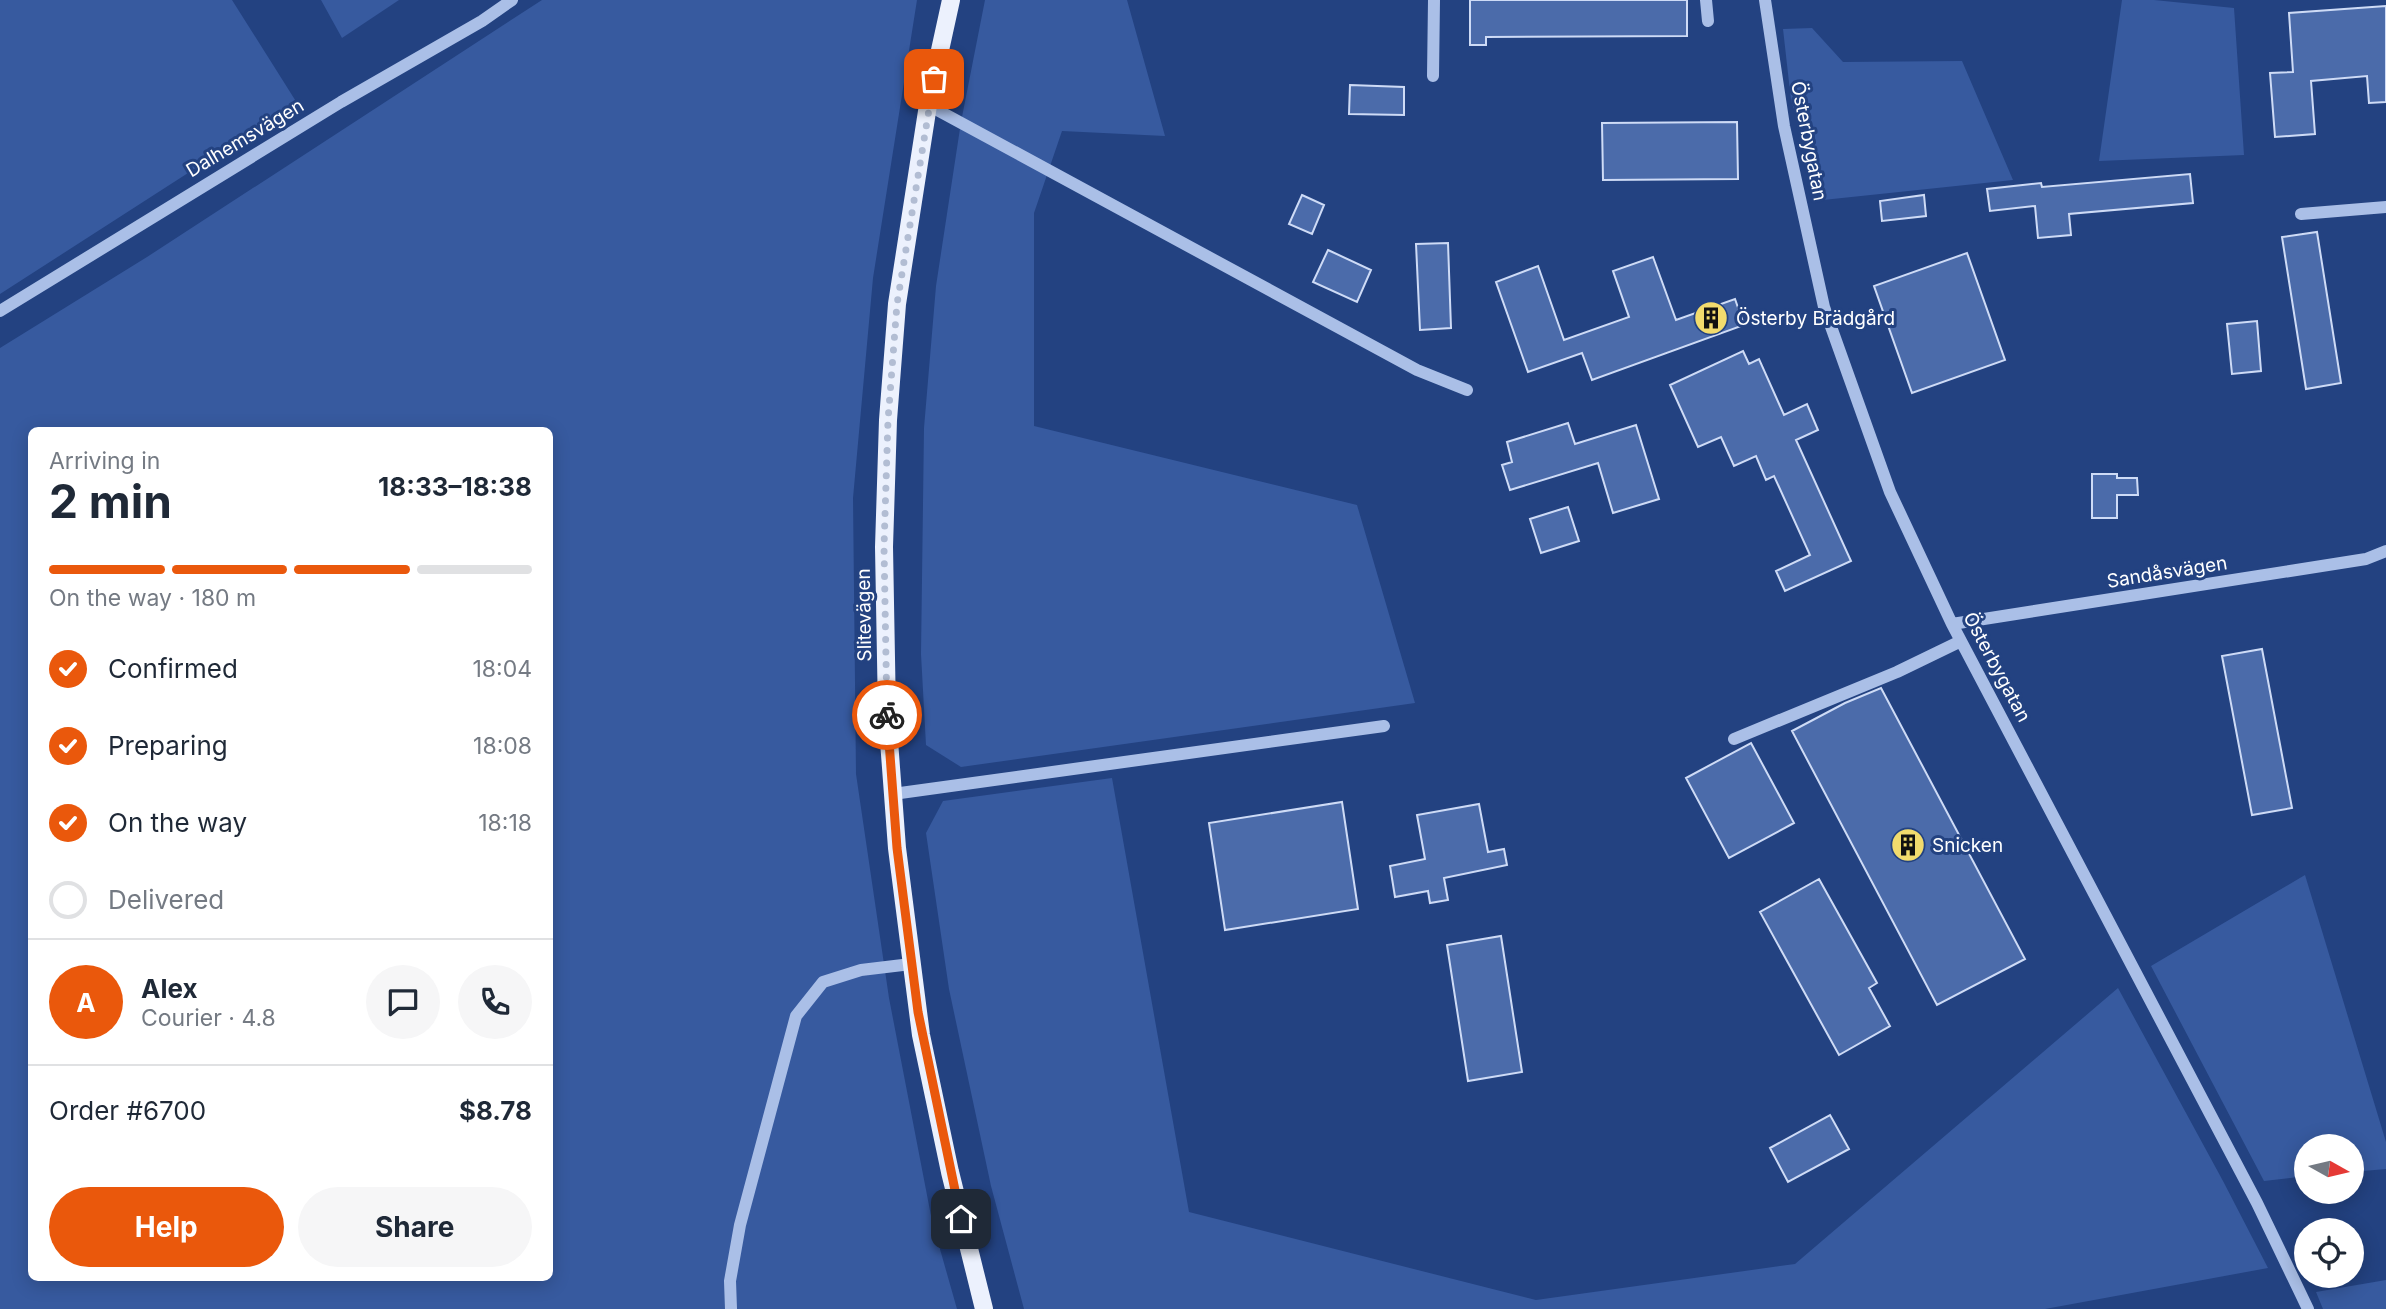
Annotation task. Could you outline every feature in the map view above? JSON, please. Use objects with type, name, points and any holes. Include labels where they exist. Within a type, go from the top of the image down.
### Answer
[{"type":"main road","name":"Slitevägen","points":[[951,0],[928,105],[897,304],[888,420],[884,547],[887,714],[911,964],[921,1035],[947,1158],[985,1309]]},
{"type":"street","name":"Dalhemsvägen","points":[[0,311],[341,102],[482,21],[512,0]]},
{"type":"street","points":[[1433,76],[1434,0]]},
{"type":"street","points":[[1706,0],[1708,21]]},
{"type":"street","name":"Österbygatan","points":[[1765,0],[1784,126],[1824,307],[1890,492],[1952,624],[2257,1203],[2308,1309]]},
{"type":"street","points":[[928,105],[1417,370],[1467,390]]},
{"type":"street","points":[[2301,214],[2386,207]]},
{"type":"street","name":"Sandåsvägen","points":[[1952,624],[2237,581],[2366,559],[2386,551]]},
{"type":"street","points":[[1734,739],[1897,672],[1961,640]]},
{"type":"street","points":[[893,794],[1384,726]]},
{"type":"street","points":[[731,1309],[730,1281],[740,1225],[796,1016],[823,982],[860,970],[911,964]]},
{"type":"shaded area","points":[[0,0],[232,0],[297,103],[0,294]]},
{"type":"shaded area","points":[[321,0],[399,0],[342,38]]},
{"type":"shaded area","points":[[542,0],[917,0],[873,278],[853,498],[856,774],[889,998],[932,1221],[957,1309],[0,1309],[0,348],[147,257]]},
{"type":"shaded area","points":[[985,0],[1127,0],[1165,136],[1062,131],[1034,213],[1034,426],[1357,505],[1415,703],[961,767],[926,745],[921,654],[924,428],[936,286],[961,122]]},
{"type":"shaded area","points":[[2122,0],[2154,0],[2234,8],[2244,155],[2099,161]]},
{"type":"shaded area","points":[[1812,28],[1843,62],[1962,61],[2013,180],[1823,200],[1791,100],[1783,29]]},
{"type":"shaded area","points":[[1112,778],[1189,1212],[1536,1300],[1795,1264],[2118,988],[2268,1268],[2045,1309],[1024,1309],[991,1186],[949,989],[926,833],[943,801]]},
{"type":"shaded area","points":[[2305,875],[2386,1142],[2386,1169],[2364,1171],[2364,1134],[2294,1134],[2294,1177],[2264,1181],[2151,966]]},
{"type":"shaded area","points":[[2386,1280],[2386,1309],[2323,1309],[2316,1292],[2364,1288],[2364,1284]]},
{"type":"building","points":[[1470,0],[1687,0],[1687,36],[1486,37],[1486,45],[1470,45]]},
{"type":"building","points":[[2386,6],[2386,102],[2369,103],[2367,76],[2311,81],[2315,134],[2275,137],[2270,73],[2293,72],[2289,13]]},
{"type":"building","points":[[1350,85],[1404,87],[1404,115],[1349,114]]},
{"type":"building","points":[[1737,122],[1738,179],[1603,180],[1602,123]]},
{"type":"building","points":[[2190,174],[2193,203],[2069,214],[2071,235],[2038,238],[2035,206],[1990,211],[1987,189],[2041,183],[2042,187]]},
{"type":"building","points":[[1302,195],[1324,205],[1312,234],[1289,224]]},
{"type":"building","points":[[1924,195],[1926,216],[1882,221],[1880,201]]},
{"type":"building","points":[[2317,232],[2341,383],[2306,389],[2282,237]]},
{"type":"building","points":[[1448,243],[1451,328],[1420,330],[1416,244]]},
{"type":"building","points":[[1328,250],[1371,270],[1357,302],[1313,282]]},
{"type":"building","points":[[1967,253],[2005,360],[1912,393],[1874,286]]},
{"type":"building","name":"Österby Brädgård","points":[[1653,257],[1676,320],[1735,299],[1744,325],[1592,380],[1582,353],[1528,372],[1496,282],[1538,266],[1564,340],[1629,317],[1613,271]]},
{"type":"building","points":[[2257,321],[2261,371],[2232,374],[2227,324]]},
{"type":"building","points":[[1743,351],[1749,364],[1759,359],[1784,415],[1807,404],[1818,430],[1796,440],[1851,561],[1785,591],[1776,571],[1810,555],[1774,476],[1766,480],[1756,456],[1734,466],[1721,437],[1698,447],[1670,385]]},
{"type":"building","points":[[1568,423],[1575,444],[1636,425],[1659,499],[1613,513],[1598,463],[1510,490],[1502,465],[1512,462],[1507,442]]},
{"type":"building","points":[[2092,474],[2117,474],[2117,478],[2137,478],[2138,495],[2117,495],[2117,518],[2092,518]]},
{"type":"building","points":[[1568,507],[1579,541],[1541,553],[1530,519]]},
{"type":"building","points":[[2262,649],[2292,808],[2252,815],[2222,656]]},
{"type":"building","name":"Snicken","points":[[1881,688],[2025,959],[1937,1005],[1792,731],[1845,703]]},
{"type":"building","points":[[1751,743],[1794,823],[1729,858],[1686,778]]},
{"type":"building","points":[[1342,802],[1358,909],[1225,930],[1209,823]]},
{"type":"building","points":[[1479,804],[1488,852],[1504,849],[1507,865],[1444,878],[1448,900],[1430,903],[1428,891],[1395,897],[1390,866],[1425,859],[1417,815]]},
{"type":"building","points":[[1819,879],[1877,983],[1869,988],[1890,1026],[1839,1055],[1760,912]]},
{"type":"building","points":[[1501,936],[1522,1072],[1468,1081],[1447,945]]},
{"type":"building","points":[[1830,1115],[1849,1149],[1788,1182],[1770,1148]]},
{"type":"way so far","points":[[887,715],[884,547],[888,420],[897,304],[934,79]]},
{"type":"place","name":"Österby Brädgård","points":[[1711,318]]},
{"type":"place","name":"Snicken","points":[[1908,845]]},
{"type":"route","points":[[887,715],[897,848],[921,1035],[961,1219]]}]
